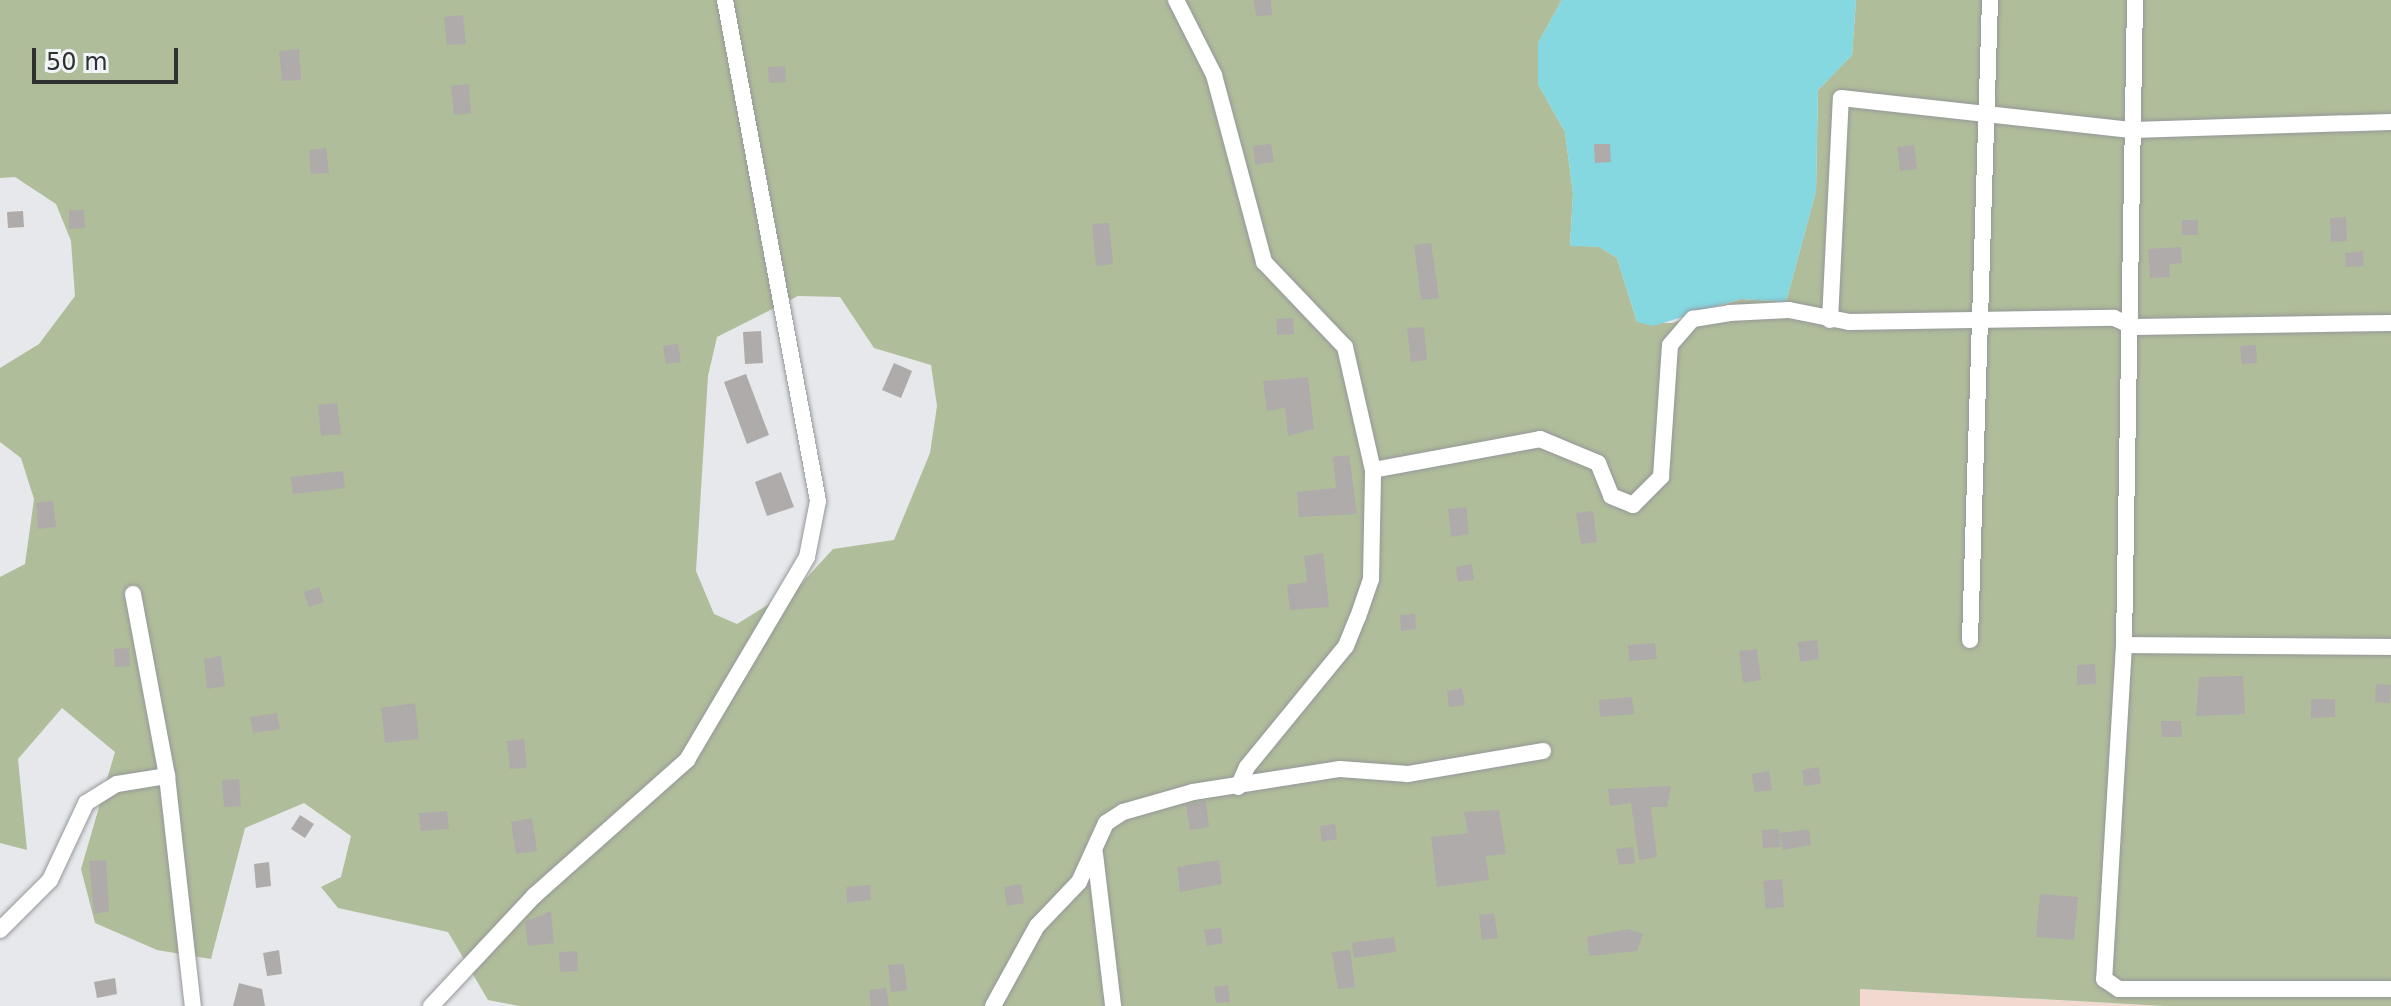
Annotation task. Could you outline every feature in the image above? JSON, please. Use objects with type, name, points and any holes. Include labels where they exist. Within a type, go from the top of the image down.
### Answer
[{"type":"street","points":[[431,1006],[534,896],[687,760],[807,557],[818,501],[725,0]]},
{"type":"street","points":[[1176,0],[1214,75],[1264,262],[1345,347],[1373,470],[1371,579],[1352,632],[1238,787]]},
{"type":"street","points":[[1970,640],[1984,317],[1990,0]]},
{"type":"street","points":[[2135,0],[2134,327],[2124,645],[2104,979],[2119,989],[2391,989]]},
{"type":"street","points":[[1830,320],[1841,98],[2133,130],[2391,122]]},
{"type":"street","points":[[1373,470],[1540,439],[1598,463],[1611,496],[1633,505],[1661,477],[1670,345],[1693,319],[1789,310],[1830,320],[2114,318],[2134,327],[2391,323]]},
{"type":"street","points":[[133,594],[167,776],[193,1006]]},
{"type":"street","points":[[2124,645],[2391,647]]},
{"type":"street","points":[[993,1006],[1037,926],[1079,882],[1106,823],[1123,812],[1340,769],[1408,774],[1543,751]]},
{"type":"street","points":[[0,930],[50,880],[86,803],[117,784],[167,776]]},
{"type":"street","points":[[1095,849],[1113,1006]]},
{"type":"shaded area","points":[[1859,989],[2164,1006],[1860,1006]]},
{"type":"green space","points":[[0,0],[1562,0],[1538,43],[1538,84],[1565,132],[1573,194],[1570,245],[1599,247],[1617,258],[1637,322],[1672,323],[1741,299],[1786,302],[1816,191],[1818,90],[1852,55],[1856,0],[2391,0],[2391,1006],[2164,1006],[1860,989],[1860,1006],[519,1006],[488,1000],[448,932],[338,908],[321,887],[341,877],[351,836],[304,803],[245,828],[211,959],[157,950],[95,923],[81,869],[115,752],[62,708],[18,759],[27,850],[0,843],[0,577],[25,564],[34,499],[21,458],[0,442],[0,368],[39,344],[75,296],[71,241],[56,204],[15,177],[0,178]],"holes":[[[798,296],[840,297],[874,348],[931,365],[937,406],[930,453],[894,540],[833,549],[801,584],[737,624],[714,614],[696,571],[708,376],[717,337]]]},
{"type":"water","points":[[1562,0],[1856,0],[1852,55],[1818,90],[1816,191],[1786,302],[1741,299],[1653,326],[1637,322],[1617,258],[1599,247],[1570,246],[1573,194],[1565,132],[1538,84],[1538,43]]},
{"type":"building","points":[[1254,0],[1271,0],[1272,15],[1256,16]]},
{"type":"building","points":[[463,15],[466,44],[447,45],[444,17]]},
{"type":"building","points":[[299,49],[301,80],[282,81],[279,51]]},
{"type":"building","points":[[785,66],[786,82],[769,83],[768,67]]},
{"type":"building","points":[[469,84],[471,113],[454,115],[451,86]]},
{"type":"building","points":[[1271,144],[1274,162],[1255,165],[1253,146]]},
{"type":"building","points":[[1594,144],[1610,144],[1611,162],[1595,163]]},
{"type":"building","points":[[1914,145],[1917,169],[1900,171],[1897,147]]},
{"type":"building","points":[[326,148],[329,173],[311,174],[309,150]]},
{"type":"building","points":[[69,210],[84,210],[85,228],[69,229]]},
{"type":"building","points":[[23,211],[24,227],[8,228],[7,212]]},
{"type":"building","points":[[2346,217],[2347,241],[2331,242],[2330,218]]},
{"type":"building","points":[[2182,220],[2198,220],[2198,235],[2182,235]]},
{"type":"building","points":[[1109,223],[1113,264],[1096,266],[1092,224]]},
{"type":"building","points":[[1431,243],[1439,298],[1421,300],[1414,245]]},
{"type":"building","points":[[2181,247],[2182,263],[2169,264],[2170,277],[2150,278],[2148,249]]},
{"type":"building","points":[[2363,251],[2364,266],[2346,267],[2345,253]]},
{"type":"building","points":[[1293,318],[1294,334],[1277,335],[1276,319]]},
{"type":"building","points":[[1424,327],[1427,360],[1411,362],[1407,328]]},
{"type":"building","points":[[761,331],[763,363],[745,364],[743,332]]},
{"type":"building","points":[[678,344],[681,362],[666,364],[663,346]]},
{"type":"building","points":[[2256,345],[2257,363],[2242,364],[2240,346]]},
{"type":"building","points":[[894,363],[912,371],[901,398],[882,390]]},
{"type":"building","points":[[746,374],[769,435],[747,444],[724,382]]},
{"type":"building","points":[[1308,377],[1314,429],[1288,436],[1285,408],[1267,411],[1263,381]]},
{"type":"building","points":[[337,403],[341,434],[321,436],[318,405]]},
{"type":"building","points":[[1349,455],[1357,514],[1299,517],[1297,492],[1336,488],[1333,457]]},
{"type":"building","points":[[343,471],[345,488],[293,494],[291,477]]},
{"type":"building","points":[[781,472],[794,507],[767,516],[755,482]]},
{"type":"building","points":[[53,501],[56,527],[38,529],[36,503]]},
{"type":"building","points":[[1466,507],[1469,534],[1451,537],[1448,509]]},
{"type":"building","points":[[1593,511],[1597,542],[1581,544],[1576,513]]},
{"type":"building","points":[[1323,553],[1329,607],[1290,610],[1287,585],[1307,582],[1304,556]]},
{"type":"building","points":[[1472,564],[1474,580],[1458,582],[1456,567]]},
{"type":"building","points":[[319,587],[324,602],[309,607],[304,592]]},
{"type":"building","points":[[1415,614],[1416,629],[1401,631],[1400,615]]},
{"type":"building","points":[[1817,640],[1819,659],[1800,662],[1798,642]]},
{"type":"building","points":[[1655,643],[1657,659],[1629,661],[1628,645]]},
{"type":"building","points":[[129,648],[130,666],[115,667],[114,649]]},
{"type":"building","points":[[1757,649],[1761,680],[1743,683],[1739,651]]},
{"type":"building","points":[[221,656],[225,686],[207,689],[204,659]]},
{"type":"building","points":[[2095,664],[2096,684],[2077,685],[2077,665]]},
{"type":"building","points":[[2243,676],[2245,714],[2196,716],[2199,677]]},
{"type":"building","points":[[2376,684],[2391,685],[2390,703],[2375,702]]},
{"type":"building","points":[[1462,688],[1465,705],[1449,707],[1447,691]]},
{"type":"building","points":[[1632,697],[1634,714],[1600,717],[1599,700]]},
{"type":"building","points":[[2311,699],[2335,699],[2335,717],[2311,718]]},
{"type":"building","points":[[415,703],[419,739],[385,743],[381,708]]},
{"type":"building","points":[[277,713],[280,729],[253,733],[250,717]]},
{"type":"building","points":[[2161,721],[2181,721],[2182,737],[2162,737]]},
{"type":"building","points":[[524,739],[527,768],[510,769],[507,741]]},
{"type":"building","points":[[1819,767],[1821,784],[1804,786],[1802,770]]},
{"type":"building","points":[[1769,771],[1772,790],[1754,792],[1752,774]]},
{"type":"building","points":[[239,779],[241,806],[224,807],[222,780]]},
{"type":"building","points":[[1671,786],[1667,807],[1651,807],[1657,857],[1639,860],[1631,803],[1610,806],[1608,789]]},
{"type":"building","points":[[1206,801],[1209,827],[1190,830],[1186,805]]},
{"type":"building","points":[[1499,810],[1506,854],[1486,856],[1489,880],[1437,887],[1431,837],[1468,833],[1464,812]]},
{"type":"building","points":[[447,811],[449,829],[421,831],[419,813]]},
{"type":"building","points":[[300,815],[314,824],[305,838],[291,829]]},
{"type":"building","points":[[532,818],[537,851],[516,854],[511,822]]},
{"type":"building","points":[[1335,824],[1337,839],[1322,842],[1320,826]]},
{"type":"building","points":[[1779,829],[1781,847],[1763,848],[1762,830]]},
{"type":"building","points":[[1809,829],[1811,845],[1783,850],[1780,833]]},
{"type":"building","points":[[1633,847],[1635,863],[1619,865],[1616,849]]},
{"type":"building","points":[[106,860],[109,911],[94,914],[89,861]]},
{"type":"building","points":[[1219,860],[1222,884],[1180,892],[1177,867]]},
{"type":"building","points":[[269,862],[271,886],[256,888],[254,864]]},
{"type":"building","points":[[1782,879],[1784,907],[1766,909],[1763,881]]},
{"type":"building","points":[[1021,884],[1024,903],[1007,906],[1004,887]]},
{"type":"building","points":[[870,885],[871,900],[847,903],[846,887]]},
{"type":"building","points":[[2040,894],[2078,897],[2074,940],[2036,937]]},
{"type":"building","points":[[551,911],[554,943],[528,946],[525,922]]},
{"type":"building","points":[[1494,913],[1498,938],[1482,940],[1479,915]]},
{"type":"building","points":[[1221,928],[1223,943],[1207,946],[1204,930]]},
{"type":"building","points":[[1628,929],[1643,934],[1637,951],[1589,956],[1587,937]]},
{"type":"building","points":[[1394,937],[1396,952],[1354,958],[1352,943]]},
{"type":"building","points":[[279,950],[282,974],[267,976],[263,953]]},
{"type":"building","points":[[1350,950],[1355,987],[1338,989],[1332,952]]},
{"type":"building","points":[[577,951],[578,971],[560,972],[559,952]]},
{"type":"building","points":[[904,964],[907,990],[891,992],[888,965]]},
{"type":"building","points":[[115,978],[117,994],[97,998],[94,982]]},
{"type":"building","points":[[239,983],[262,989],[265,1006],[233,1006]]},
{"type":"building","points":[[1228,985],[1230,1002],[1216,1003],[1214,987]]},
{"type":"building","points":[[886,988],[889,1006],[871,1006],[869,990]]}]
